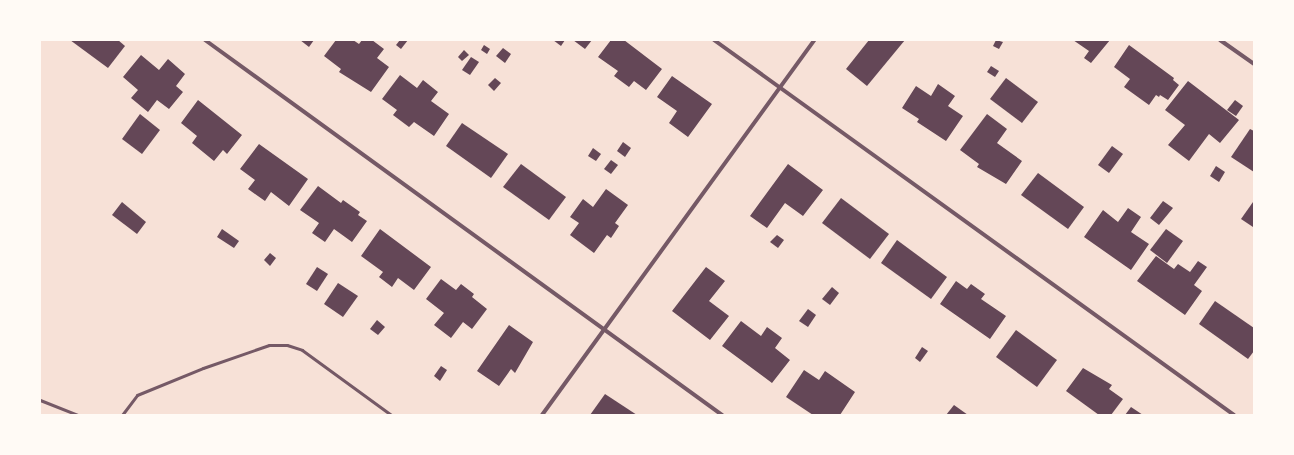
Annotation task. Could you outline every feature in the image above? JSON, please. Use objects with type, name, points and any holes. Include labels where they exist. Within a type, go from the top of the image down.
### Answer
[{"type":"street","points":[[205,40],[722,415]]},
{"type":"street","points":[[714,40],[1234,415]]},
{"type":"street","points":[[542,415],[814,40]]},
{"type":"street","points":[[1220,40],[1254,64]]},
{"type":"lane","points":[[122,415],[137,395],[203,368],[269,345],[286,345],[302,350],[391,415]]},
{"type":"lane","points":[[40,400],[78,415]]},
{"type":"building","points":[[70,40],[118,40],[125,46],[108,68]]},
{"type":"building","points":[[300,40],[314,40],[309,47]]},
{"type":"building","points":[[336,40],[353,40],[359,44],[362,40],[372,40],[384,49],[377,58],[389,67],[371,92],[339,72],[341,69],[324,56]]},
{"type":"building","points":[[400,40],[408,40],[401,49],[396,45]]},
{"type":"building","points":[[553,40],[565,40],[561,46]]},
{"type":"building","points":[[573,40],[592,40],[585,49]]},
{"type":"building","points":[[611,40],[624,40],[662,69],[646,90],[634,81],[629,87],[614,76],[618,71],[598,57]]},
{"type":"building","points":[[869,40],[905,40],[867,86],[846,69]]},
{"type":"building","points":[[996,40],[1003,42],[999,49],[993,46]]},
{"type":"building","points":[[1073,40],[1110,40],[1091,63],[1084,58],[1089,51]]},
{"type":"building","points":[[484,45],[490,49],[487,54],[481,50]]},
{"type":"building","points":[[1129,45],[1174,78],[1173,80],[1179,85],[1168,100],[1160,95],[1159,97],[1156,95],[1149,105],[1124,87],[1130,79],[1114,67]]},
{"type":"building","points":[[503,48],[511,54],[505,63],[496,56]]},
{"type":"building","points":[[464,50],[469,55],[462,61],[458,57]]},
{"type":"building","points":[[141,55],[159,70],[168,59],[185,74],[176,86],[183,92],[169,109],[157,100],[148,112],[131,98],[138,90],[123,77]]},
{"type":"building","points":[[471,57],[479,62],[470,75],[462,70]]},
{"type":"building","points":[[991,66],[999,71],[995,77],[987,72]]},
{"type":"building","points":[[400,75],[417,88],[423,80],[438,92],[431,101],[449,114],[434,136],[414,122],[409,127],[393,115],[397,110],[382,99]]},
{"type":"building","points":[[672,76],[712,104],[688,137],[669,123],[677,111],[657,97]]},
{"type":"building","points":[[495,78],[501,83],[494,91],[488,85]]},
{"type":"building","points":[[1006,78],[1038,102],[1022,123],[990,99]]},
{"type":"building","points":[[1188,81],[1239,120],[1220,143],[1209,134],[1189,161],[1168,145],[1185,125],[1165,110]]},
{"type":"building","points":[[938,84],[955,96],[948,106],[963,116],[946,141],[917,122],[919,119],[902,108],[916,86],[931,96]]},
{"type":"building","points":[[198,100],[242,135],[227,154],[223,150],[214,161],[192,143],[197,136],[181,123]]},
{"type":"building","points":[[1235,100],[1243,106],[1236,116],[1227,110]]},
{"type":"building","points":[[140,114],[160,130],[142,154],[122,139]]},
{"type":"building","points":[[987,114],[1007,129],[997,143],[1022,161],[1006,184],[977,167],[979,164],[960,150]]},
{"type":"building","points":[[462,123],[508,154],[491,178],[446,146]]},
{"type":"building","points":[[1250,129],[1254,131],[1254,172],[1231,157]]},
{"type":"building","points":[[623,142],[631,148],[625,157],[617,151]]},
{"type":"building","points":[[259,144],[308,179],[289,206],[271,192],[265,201],[248,189],[255,180],[240,169]]},
{"type":"building","points":[[1112,146],[1123,154],[1109,173],[1098,165]]},
{"type":"building","points":[[593,148],[601,154],[596,161],[588,156]]},
{"type":"building","points":[[611,160],[618,165],[611,174],[604,169]]},
{"type":"building","points":[[521,164],[566,197],[549,220],[503,187]]},
{"type":"building","points":[[788,164],[823,190],[803,216],[785,203],[767,228],[750,216]]},
{"type":"building","points":[[1216,166],[1225,172],[1219,182],[1210,176]]},
{"type":"building","points":[[1038,173],[1084,207],[1068,229],[1021,195]]},
{"type":"building","points":[[318,186],[341,203],[343,200],[360,212],[358,215],[367,221],[352,242],[334,229],[325,242],[312,233],[319,223],[300,210]]},
{"type":"building","points":[[606,189],[628,205],[615,223],[619,226],[611,238],[607,235],[594,253],[570,235],[579,223],[570,217],[583,199],[593,207]]},
{"type":"building","points":[[841,198],[889,234],[870,259],[822,223]]},
{"type":"building","points":[[1163,201],[1173,208],[1159,225],[1150,218]]},
{"type":"building","points":[[122,202],[146,222],[137,234],[112,215]]},
{"type":"building","points":[[1253,202],[1254,203],[1253,227],[1241,219]]},
{"type":"building","points":[[1128,208],[1141,217],[1131,232],[1149,244],[1131,270],[1084,237],[1103,210],[1118,222]]},
{"type":"building","points":[[222,229],[239,241],[234,248],[217,237]]},
{"type":"building","points":[[380,229],[431,267],[414,290],[398,278],[392,287],[379,277],[383,272],[361,256]]},
{"type":"building","points":[[1166,229],[1183,241],[1167,263],[1150,250]]},
{"type":"building","points":[[777,235],[784,240],[778,248],[770,242]]},
{"type":"building","points":[[897,240],[947,277],[931,299],[881,263]]},
{"type":"building","points":[[270,253],[276,258],[270,266],[264,260]]},
{"type":"building","points":[[1156,256],[1174,269],[1178,264],[1190,272],[1198,261],[1207,267],[1194,285],[1202,291],[1185,315],[1137,281]]},
{"type":"building","points":[[317,267],[328,274],[317,291],[306,284]]},
{"type":"building","points":[[706,267],[725,281],[709,301],[729,316],[710,340],[672,311]]},
{"type":"building","points":[[441,279],[456,290],[461,284],[474,294],[472,297],[487,309],[472,329],[463,322],[451,338],[434,325],[444,313],[426,299]]},
{"type":"building","points":[[956,281],[967,289],[971,284],[985,294],[981,299],[1006,316],[990,339],[940,304]]},
{"type":"building","points":[[338,283],[358,296],[343,317],[324,304]]},
{"type":"building","points":[[832,287],[839,293],[830,305],[822,299]]},
{"type":"building","points":[[1215,301],[1254,328],[1254,351],[1248,359],[1199,324]]},
{"type":"building","points":[[808,309],[816,315],[808,327],[799,321]]},
{"type":"building","points":[[377,320],[385,327],[378,335],[370,329]]},
{"type":"building","points":[[741,321],[761,336],[767,327],[782,338],[775,348],[790,360],[772,383],[722,346]]},
{"type":"building","points":[[509,325],[533,342],[515,373],[511,369],[499,386],[477,371]]},
{"type":"building","points":[[1016,330],[1057,360],[1037,387],[996,357]]},
{"type":"building","points":[[922,347],[928,351],[920,362],[915,358]]},
{"type":"building","points":[[441,366],[447,370],[440,381],[434,376]]},
{"type":"building","points":[[1083,368],[1112,385],[1109,389],[1123,399],[1111,415],[1099,415],[1066,391]]},
{"type":"building","points":[[804,370],[819,380],[825,371],[855,392],[840,415],[813,415],[786,397]]},
{"type":"building","points":[[605,394],[637,415],[590,415]]},
{"type":"building","points":[[954,405],[968,415],[946,415]]},
{"type":"building","points":[[1131,407],[1143,415],[1125,415]]}]
